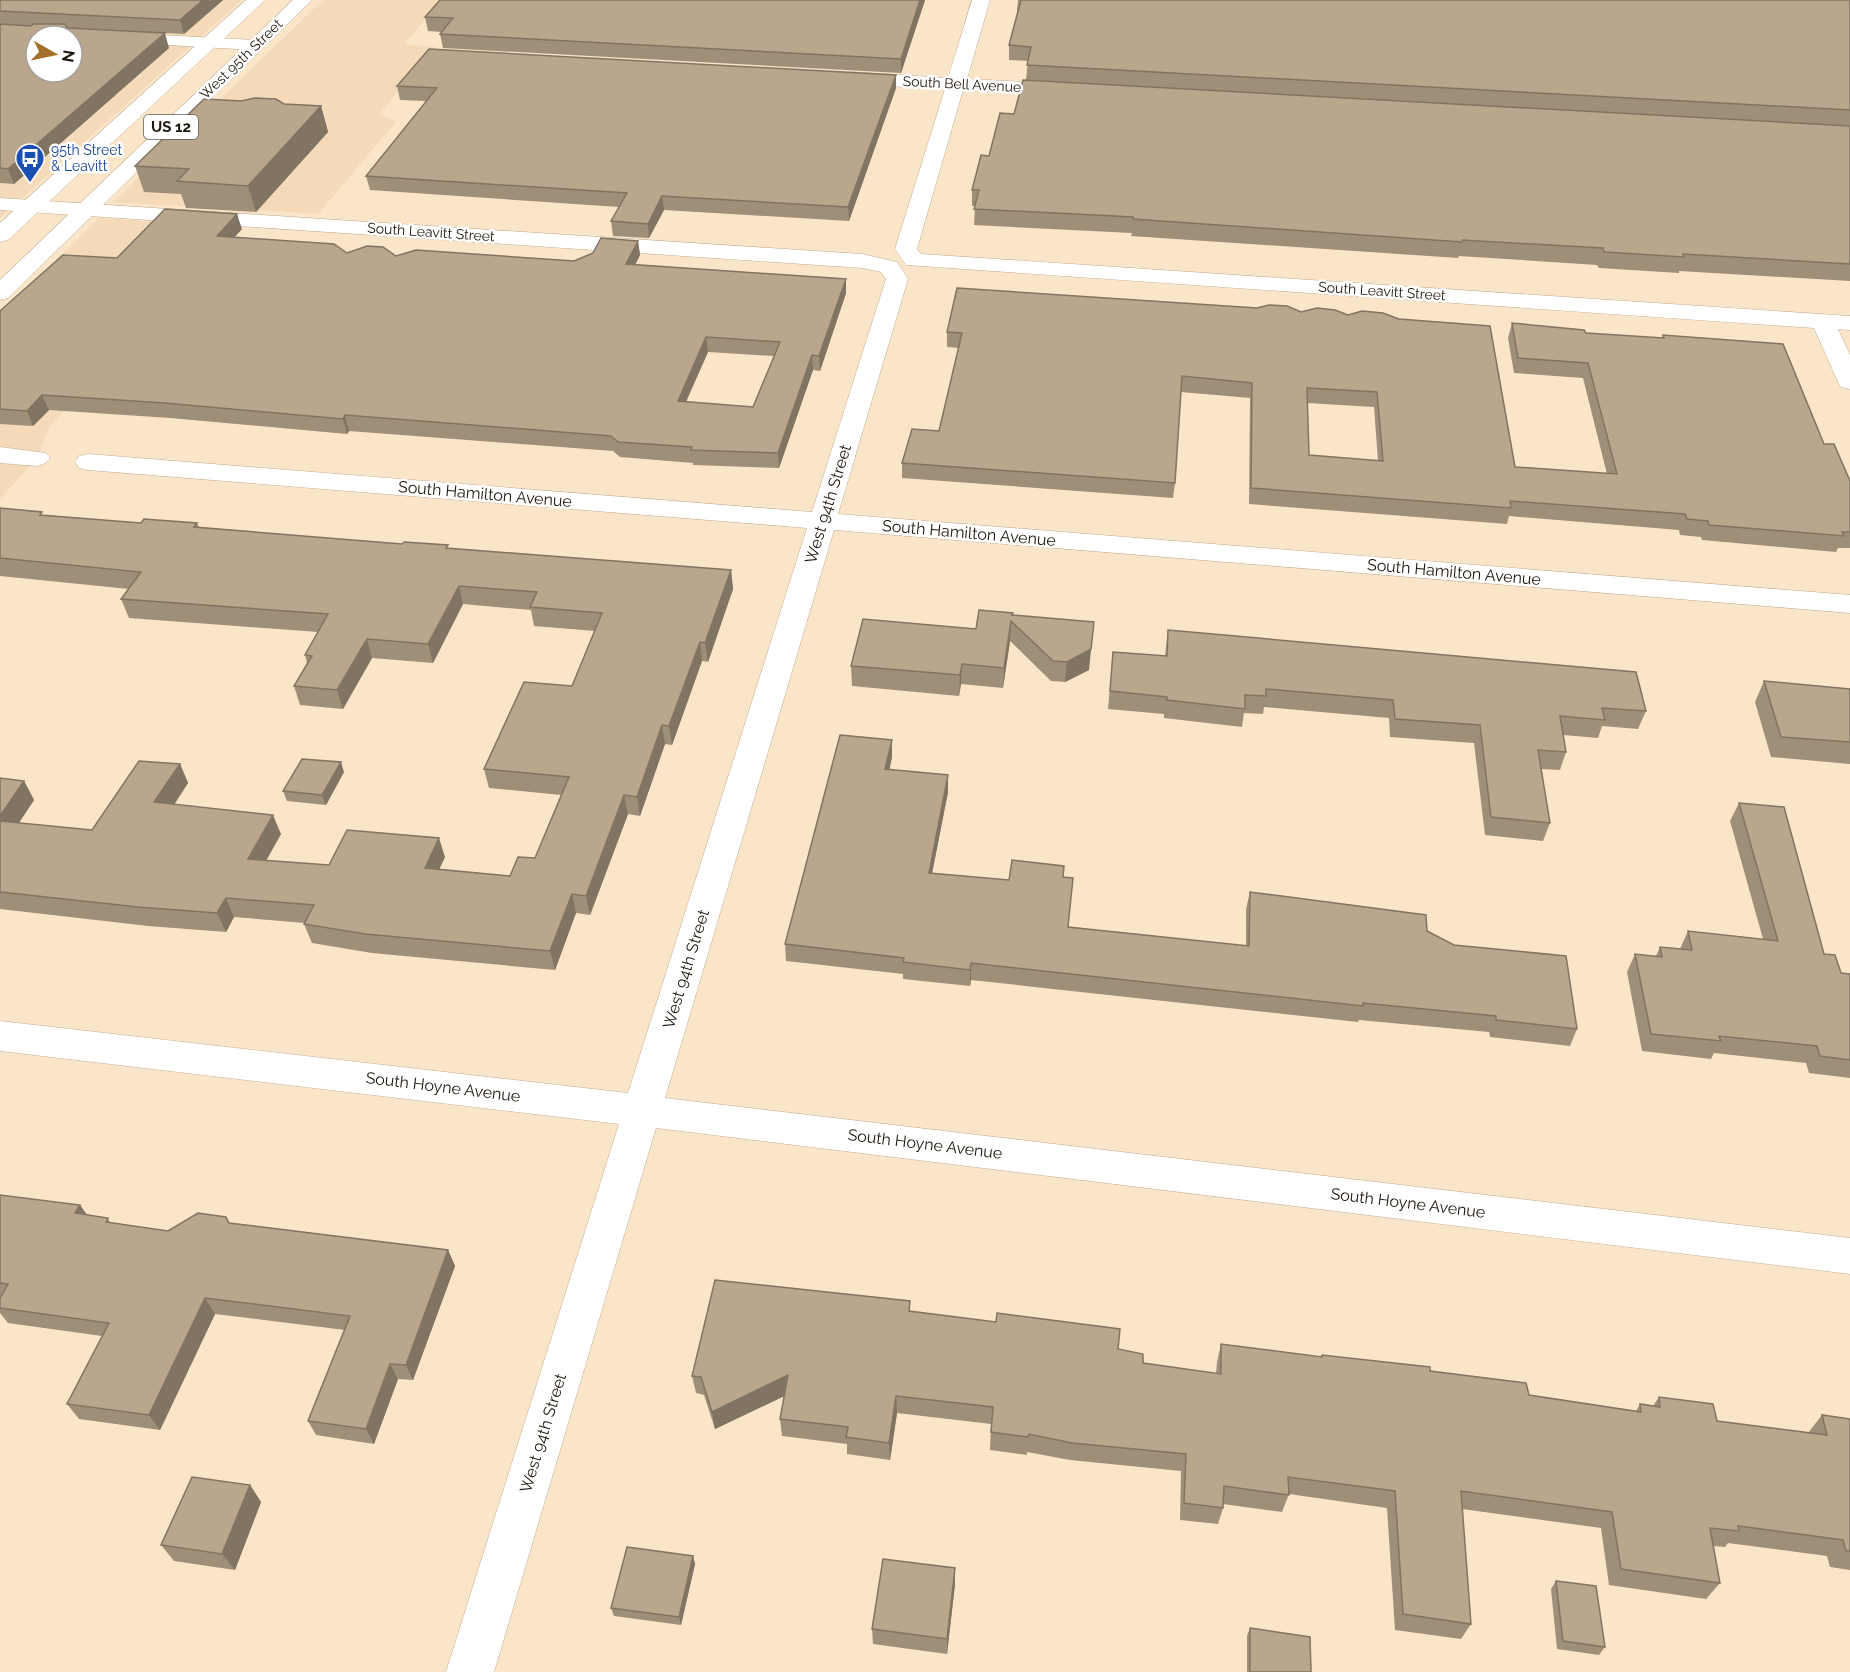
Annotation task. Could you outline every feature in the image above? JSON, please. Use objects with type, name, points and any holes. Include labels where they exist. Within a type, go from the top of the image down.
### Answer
[{"type":"street","name":"West 95th Street","points":[[0,235],[256,0]]},
{"type":"street","name":"West 95th Street","points":[[0,293],[303,0]]},
{"type":"street","name":"West 94th Street","points":[[470,1672],[897,279],[893,259],[956,84],[981,0]]},
{"type":"street","points":[[103,37],[255,45]]},
{"type":"street","name":"South Bell Avenue","points":[[838,78],[1081,91]]},
{"type":"street","name":"South Leavitt Street","points":[[0,204],[893,259],[1850,323]]},
{"type":"street","points":[[1822,321],[1850,382]]},
{"type":"street","points":[[0,455],[37,458]]},
{"type":"street","name":"South Hamilton Avenue","points":[[88,462],[1850,604]]},
{"type":"street","name":"South Hoyne Avenue","points":[[0,1036],[642,1110],[1850,1256]]},
{"type":"shaded area","points":[[100,0],[242,0],[0,218],[0,78],[24,74],[24,84],[84,84],[84,24],[69,24]]},
{"type":"shaded area","points":[[323,0],[443,0],[404,44],[436,47],[379,114],[396,122],[318,214],[113,202]]},
{"type":"shaded area","points":[[99,218],[228,227],[49,428],[37,458],[0,499],[0,314]]},
{"type":"building","points":[[0,0],[203,0],[180,20],[0,11]]},
{"type":"building","points":[[440,0],[920,0],[901,59],[440,34],[453,18],[425,17]]},
{"type":"building","points":[[1021,0],[1850,0],[1850,110],[1027,65],[1031,47],[1009,45]]},
{"type":"building","points":[[0,24],[24,26],[24,84],[84,84],[84,29],[165,33],[8,169],[0,168]]},
{"type":"building","points":[[429,49],[896,75],[848,207],[662,196],[648,224],[611,221],[627,193],[366,176],[437,88],[397,86]]},
{"type":"building","points":[[1023,80],[1850,126],[1850,264],[1683,254],[1684,257],[1604,252],[1603,248],[1462,240],[1462,242],[1133,219],[1133,217],[974,209],[979,190],[972,190],[981,155],[989,156],[1000,113],[1014,114]]},
{"type":"building","points":[[255,98],[276,99],[284,104],[321,106],[248,186],[177,181],[189,169],[135,166],[204,99],[241,101]]},
{"type":"building","points":[[165,209],[237,214],[217,236],[334,244],[347,253],[367,246],[383,247],[396,256],[416,250],[574,261],[593,253],[601,238],[638,241],[626,264],[846,279],[819,356],[812,355],[778,453],[691,450],[692,447],[618,442],[611,436],[345,415],[343,419],[165,403],[42,395],[27,411],[0,409],[0,311],[63,255],[117,258]],"holes":[[[706,337],[780,342],[753,407],[678,401]]]},
{"type":"building","points":[[957,288],[1257,308],[1269,305],[1287,306],[1301,312],[1317,308],[1335,310],[1348,315],[1362,311],[1383,313],[1399,319],[1490,326],[1515,467],[1617,474],[1588,363],[1518,358],[1512,323],[1584,330],[1586,333],[1664,338],[1663,335],[1783,344],[1824,444],[1834,444],[1850,481],[1850,532],[1842,532],[1844,536],[1709,525],[1708,521],[1687,519],[1685,514],[1510,501],[1511,508],[1251,488],[1252,383],[1182,376],[1175,483],[902,463],[912,429],[939,431],[962,333],[947,332]],"holes":[[[1307,388],[1377,392],[1383,461],[1309,455]]]},
{"type":"building","points":[[0,508],[42,512],[40,515],[141,523],[144,519],[197,523],[194,527],[402,544],[404,542],[448,545],[446,548],[731,570],[705,643],[700,642],[669,726],[662,725],[637,797],[624,795],[586,896],[572,894],[550,951],[365,934],[304,924],[314,905],[226,898],[217,913],[0,892],[0,821],[92,830],[139,761],[180,764],[154,802],[273,815],[248,859],[329,865],[347,830],[439,838],[425,868],[510,876],[518,857],[535,858],[569,777],[484,769],[524,682],[572,686],[602,613],[530,607],[537,592],[459,586],[428,644],[367,639],[337,690],[294,686],[312,656],[305,655],[328,614],[121,599],[141,572],[0,558]]},
{"type":"building","points":[[979,610],[1094,622],[1091,649],[1067,662],[1053,661],[1011,621],[1004,668],[962,664],[960,675],[851,666],[863,619],[976,629]]},
{"type":"building","points":[[1168,630],[1636,672],[1646,711],[1602,708],[1605,720],[1560,716],[1566,752],[1538,750],[1550,823],[1491,817],[1480,725],[1395,719],[1393,700],[1266,689],[1266,696],[1245,695],[1245,709],[1110,691],[1113,652],[1167,656]]},
{"type":"building","points":[[1764,681],[1850,689],[1850,742],[1781,737]]},
{"type":"building","points":[[840,735],[892,740],[885,769],[948,775],[929,873],[1009,880],[1012,860],[1064,866],[1063,877],[1073,878],[1068,927],[1249,946],[1250,892],[1426,915],[1427,931],[1454,945],[1566,956],[1577,1029],[1496,1020],[1496,1016],[1363,1003],[1363,1006],[971,963],[970,970],[903,962],[904,958],[785,944]]},
{"type":"building","points":[[302,759],[341,762],[322,795],[283,791]]},
{"type":"building","points":[[0,778],[24,781],[0,816]]},
{"type":"building","points":[[1739,803],[1784,807],[1824,954],[1835,955],[1841,973],[1850,974],[1850,1060],[1820,1056],[1817,1046],[1719,1036],[1721,1041],[1651,1034],[1635,954],[1662,957],[1660,947],[1692,950],[1688,931],[1778,941]]},
{"type":"building","points":[[0,1195],[80,1205],[75,1213],[108,1218],[106,1222],[168,1231],[198,1213],[226,1217],[229,1223],[448,1250],[406,1365],[390,1364],[366,1429],[308,1421],[350,1316],[205,1298],[149,1415],[67,1404],[109,1323],[0,1308],[0,1298],[8,1284],[0,1283]]},
{"type":"building","points":[[715,1280],[910,1301],[909,1311],[996,1322],[997,1313],[1120,1329],[1118,1349],[1143,1354],[1143,1363],[1221,1374],[1221,1344],[1322,1357],[1322,1355],[1430,1367],[1430,1371],[1526,1383],[1529,1395],[1641,1412],[1640,1404],[1660,1407],[1659,1397],[1713,1404],[1717,1421],[1827,1435],[1822,1415],[1850,1419],[1850,1551],[1846,1551],[1843,1540],[1738,1526],[1739,1531],[1710,1528],[1720,1583],[1621,1569],[1612,1512],[1461,1491],[1471,1624],[1403,1614],[1395,1491],[1288,1477],[1289,1495],[1224,1486],[1223,1508],[1184,1503],[1186,1454],[1072,1443],[1029,1434],[1028,1437],[991,1432],[993,1407],[896,1396],[889,1443],[846,1437],[848,1427],[780,1419],[788,1375],[712,1412],[701,1377],[692,1376]]},
{"type":"building","points":[[192,1477],[250,1485],[222,1554],[161,1545]]},
{"type":"building","points":[[627,1547],[693,1556],[679,1617],[611,1608]]},
{"type":"building","points":[[883,1559],[955,1568],[947,1639],[872,1629]]},
{"type":"building","points":[[1556,1581],[1596,1586],[1605,1647],[1563,1641]]},
{"type":"building","points":[[1250,1628],[1310,1637],[1311,1672],[1250,1672]]},
{"type":"place","name":"95th Street & Leavitt","points":[[30,184]]}]
